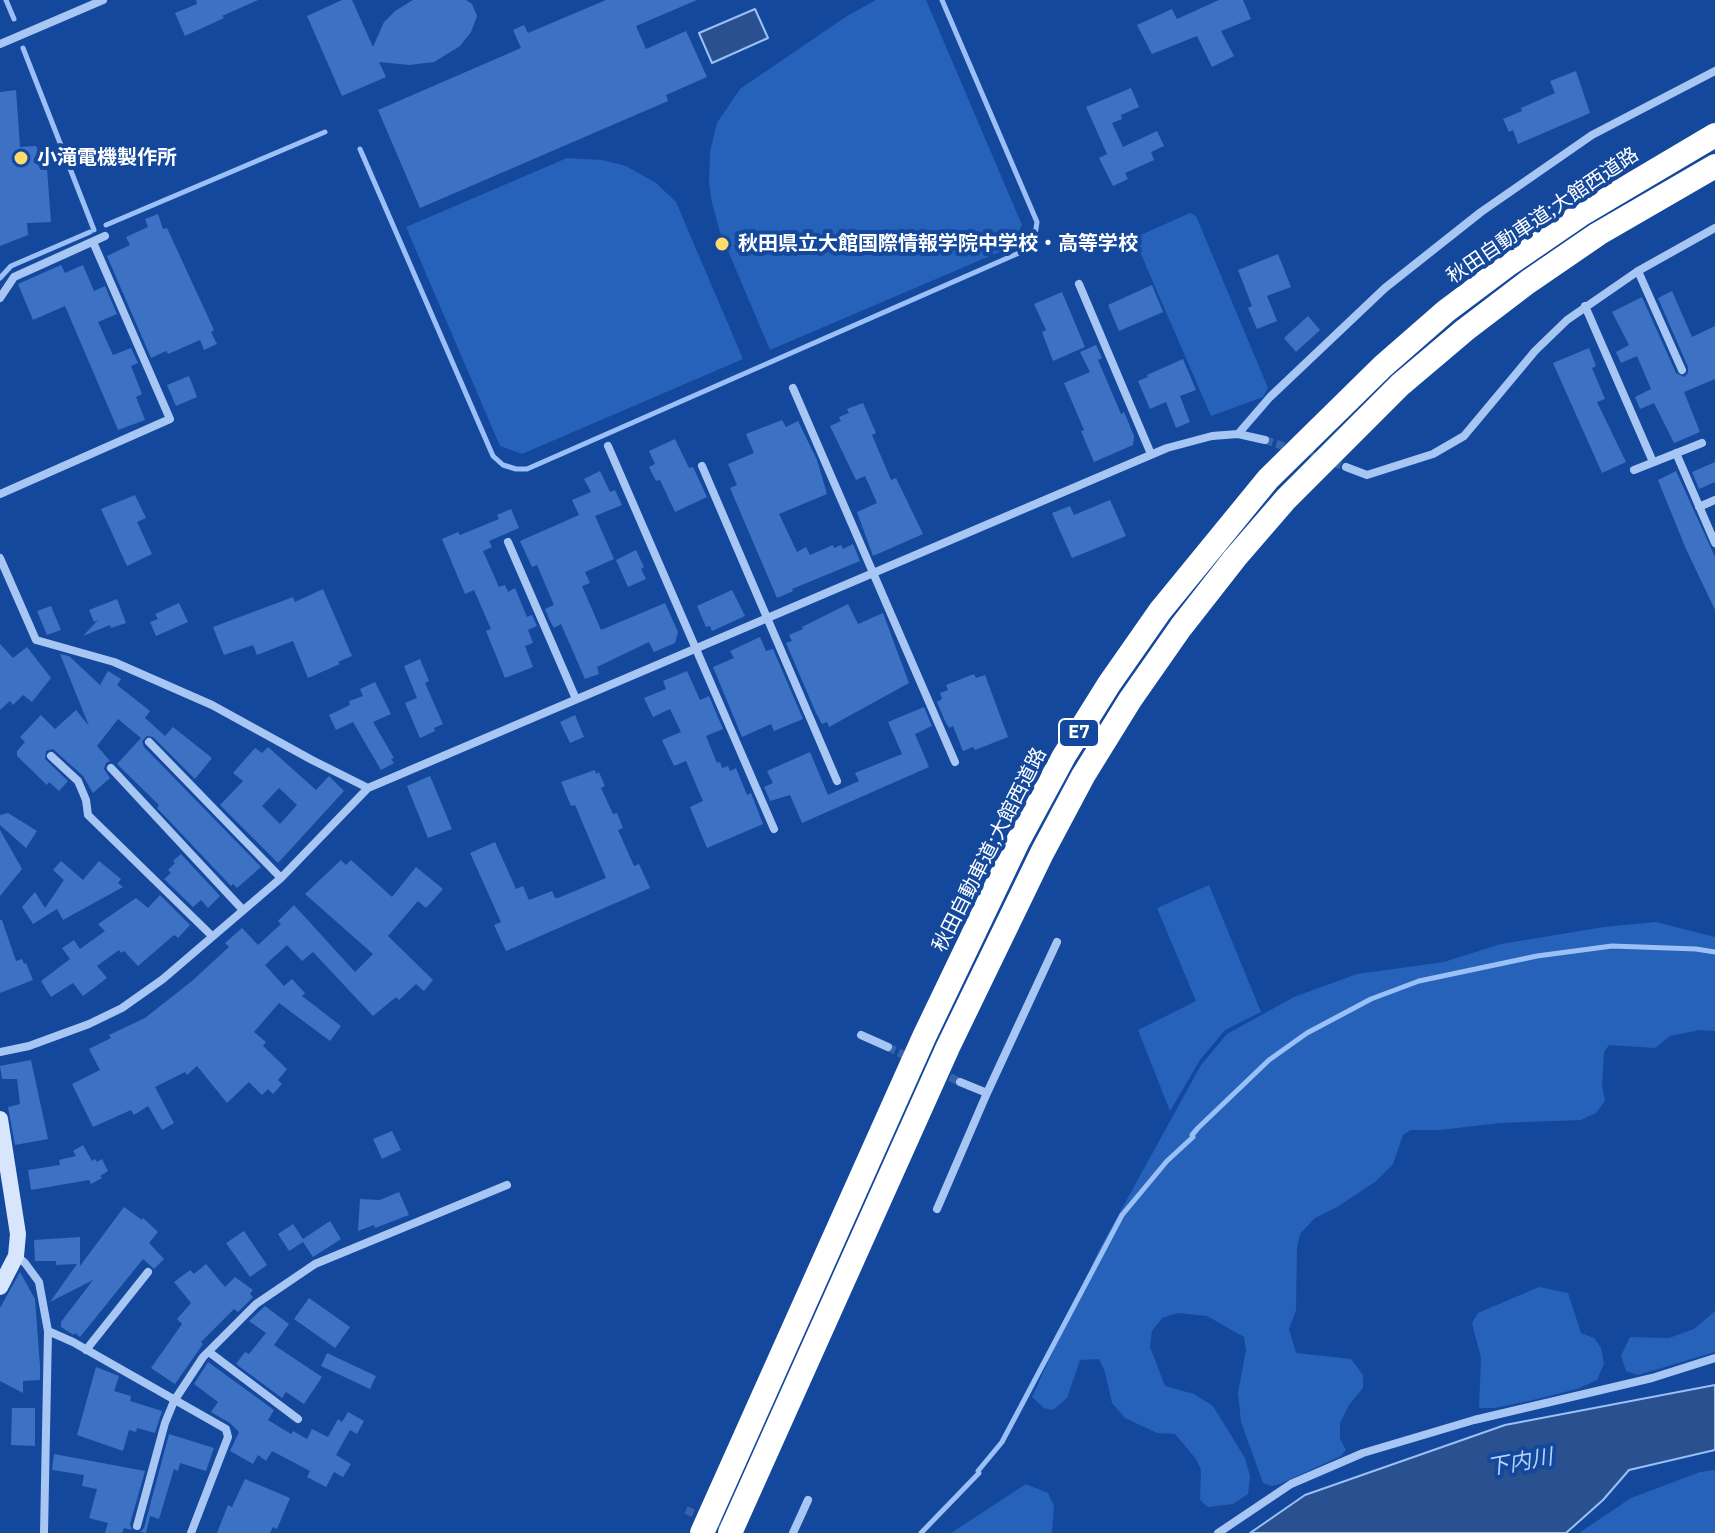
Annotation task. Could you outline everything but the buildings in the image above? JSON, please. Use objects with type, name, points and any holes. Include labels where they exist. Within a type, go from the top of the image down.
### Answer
[{"type":"highway","name":"秋田自動車道;大館西道路","points":[[702,1533],[930,1024],[1011,854],[1064,756],[1160,611],[1268,479],[1373,375],[1446,311],[1580,215],[1715,135]]},
{"type":"highway","name":"E7","points":[[730,1533],[948,1047],[1036,865],[1083,776],[1130,700],[1181,627],[1286,499],[1411,376],[1528,282],[1598,234],[1715,166]]},
{"type":"street","points":[[0,44],[103,0]]},
{"type":"street","points":[[1238,434],[1270,397],[1385,288],[1481,212],[1592,135],[1715,71]]},
{"type":"street","points":[[1346,467],[1367,475],[1433,454],[1464,436],[1535,351],[1567,320],[1638,271],[1715,228]]},
{"type":"street","points":[[0,298],[14,277],[105,236]]},
{"type":"street","points":[[0,494],[170,419],[93,242]]},
{"type":"street","points":[[1638,271],[1682,370]]},
{"type":"street","points":[[1079,284],[1151,454]]},
{"type":"street","points":[[1585,306],[1653,462]]},
{"type":"street","points":[[793,388],[955,762]]},
{"type":"street","points":[[0,1052],[29,1046],[122,1008],[163,979],[281,878],[368,788],[1151,454],[1212,436],[1238,434],[1265,440]]},
{"type":"street","points":[[1634,470],[1702,443]]},
{"type":"street","points":[[608,446],[774,829]]},
{"type":"street","points":[[1676,453],[1715,543]]},
{"type":"street","points":[[702,466],[837,781]]},
{"type":"street","points":[[1699,507],[1715,500]]},
{"type":"street","points":[[508,542],[576,699]]},
{"type":"street","points":[[0,558],[36,640],[114,662],[156,680],[212,705],[368,788]]},
{"type":"street","points":[[149,742],[281,878]]},
{"type":"street","points":[[51,756],[78,781],[88,815],[212,936]]},
{"type":"street","points":[[111,768],[243,910]]},
{"type":"street","points":[[937,1209],[1057,942]]},
{"type":"street","points":[[861,1035],[888,1047]]},
{"type":"street","points":[[960,1082],[987,1093]]},
{"type":"street","points":[[0,1119],[18,1234],[16,1256],[0,1287]]},
{"type":"street","points":[[137,1526],[174,1401],[209,1352],[256,1304],[315,1264],[507,1185]]},
{"type":"street","points":[[16,1256],[39,1282],[48,1331],[44,1533]]},
{"type":"street","points":[[86,1350],[148,1272]]},
{"type":"street","points":[[48,1331],[226,1429],[228,1437],[191,1533]]},
{"type":"street","points":[[209,1352],[298,1419]]},
{"type":"street","points":[[1218,1533],[1291,1484],[1363,1453],[1474,1420],[1652,1378],[1715,1358]]},
{"type":"street","points":[[793,1533],[808,1500]]},
{"type":"shaded area","points":[[876,0],[926,0],[1022,225],[1011,247],[770,350],[720,232],[712,203],[710,152],[717,123],[740,89],[847,16]]},
{"type":"shaded area","points":[[567,158],[602,160],[626,166],[656,183],[676,202],[743,359],[522,454],[500,446],[406,227]]},
{"type":"shaded area","points":[[1190,213],[1196,216],[1268,388],[1263,397],[1211,416],[1134,238]]},
{"type":"shaded area","points":[[1209,885],[1261,1012],[1225,1030],[1200,1060],[1170,1111],[1138,1030],[1196,1001],[1157,908]]},
{"type":"shaded area","points":[[1656,922],[1715,937],[1715,1031],[1700,1030],[1670,1036],[1655,1048],[1609,1045],[1604,1052],[1602,1085],[1605,1101],[1596,1113],[1581,1120],[1411,1130],[1403,1135],[1393,1164],[1375,1182],[1315,1218],[1300,1234],[1296,1310],[1289,1329],[1296,1353],[1351,1359],[1363,1375],[1363,1388],[1340,1423],[1340,1439],[1346,1450],[1341,1456],[1280,1484],[1272,1486],[1263,1483],[1241,1422],[1238,1393],[1246,1350],[1244,1337],[1207,1316],[1178,1313],[1162,1318],[1152,1331],[1150,1347],[1165,1386],[1194,1394],[1213,1406],[1245,1458],[1250,1476],[1248,1494],[1233,1504],[1208,1507],[1200,1500],[1201,1470],[1196,1459],[1175,1434],[1157,1433],[1125,1418],[1112,1403],[1099,1359],[1080,1360],[1067,1398],[1053,1410],[1044,1408],[1032,1397],[1098,1252],[1201,1065],[1227,1034],[1294,997],[1357,974],[1444,962],[1501,944]]},
{"type":"shaded area","points":[[1539,1287],[1568,1293],[1581,1333],[1594,1338],[1601,1348],[1604,1364],[1597,1380],[1577,1389],[1529,1401],[1479,1408],[1481,1358],[1472,1323],[1478,1313]]},
{"type":"shaded area","points":[[1715,1311],[1715,1352],[1638,1375],[1626,1371],[1621,1356],[1630,1337],[1669,1338],[1694,1329]]},
{"type":"shaded area","points":[[1715,1470],[1715,1533],[1579,1533],[1631,1498],[1700,1472]]},
{"type":"shaded area","points":[[1026,1484],[1048,1493],[1054,1506],[1052,1533],[951,1533]]},
{"type":"water","points":[[755,9],[768,38],[712,63],[699,33]]},
{"type":"water","name":"下内川","points":[[1715,1385],[1715,1450],[1629,1470],[1603,1500],[1566,1533],[1250,1533],[1305,1495],[1505,1425]]},
{"type":"waterway","points":[[6,0],[14,19]]},
{"type":"waterway","points":[[360,149],[493,456],[503,465],[527,469],[1028,249],[1034,241],[1037,222],[942,0]]},
{"type":"waterway","points":[[23,48],[94,230]]},
{"type":"waterway","points":[[106,225],[325,132]]},
{"type":"waterway","points":[[0,278],[11,266],[90,232]]},
{"type":"waterway","points":[[921,1533],[979,1473],[1002,1442],[1122,1215],[1198,1128],[1269,1060],[1307,1033],[1371,999],[1419,981],[1537,956],[1612,946],[1715,952]]},
{"type":"tunnel","points":[[1265,440],[1346,467]]},
{"type":"tunnel","points":[[888,1047],[912,1059]]},
{"type":"tunnel","points":[[939,1072],[960,1082]]},
{"type":"tunnel","points":[[686,1510],[730,1529]]},
{"type":"place","name":"小滝電機製作所","points":[[21,158]]},
{"type":"place","name":"秋田県立大館国際情報学院中学校・高等学校","points":[[722,244]]}]
